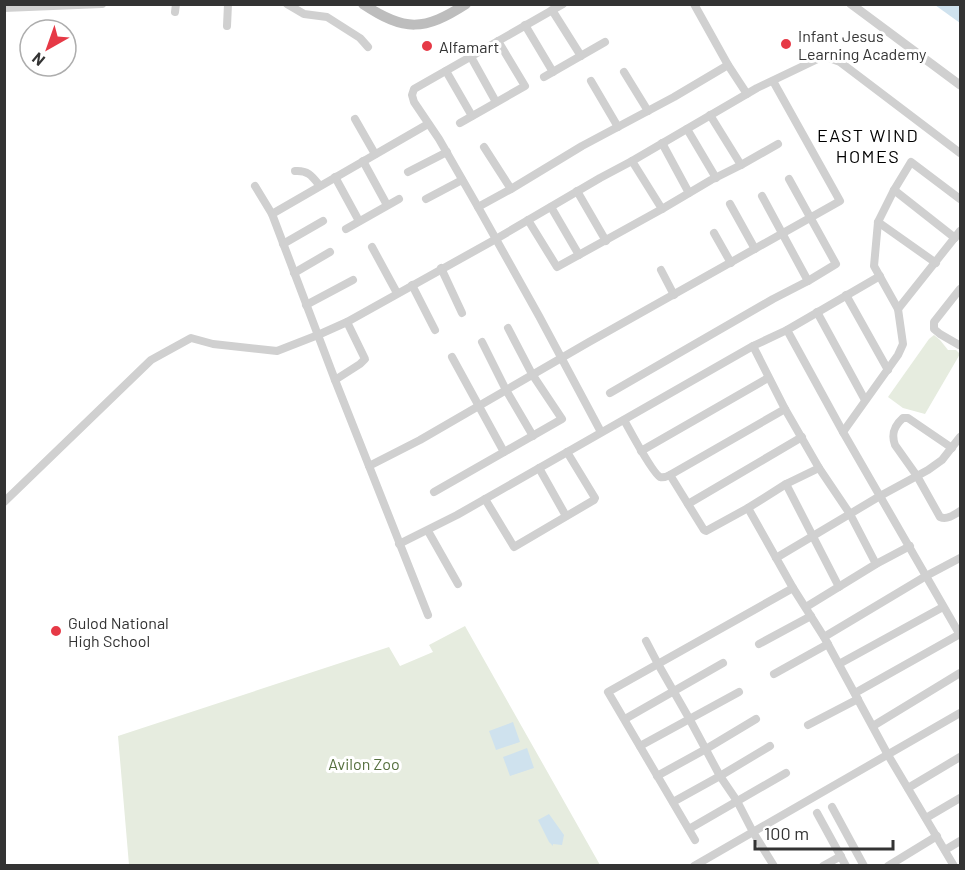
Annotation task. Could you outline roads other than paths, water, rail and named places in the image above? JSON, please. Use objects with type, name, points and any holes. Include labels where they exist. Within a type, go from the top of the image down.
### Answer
[{"type":"main road","points":[[363,4],[378,15],[394,22],[417,24],[436,22],[466,4]]},
{"type":"street","points":[[4,8],[102,4]]},
{"type":"street","points":[[227,26],[228,4]]},
{"type":"street","points":[[287,4],[304,14],[327,17],[360,38],[368,47]]},
{"type":"street","points":[[563,4],[414,88],[412,95],[414,102],[447,152],[602,432]]},
{"type":"street","points":[[694,4],[747,94]]},
{"type":"street","points":[[851,4],[960,85]]},
{"type":"street","points":[[552,10],[581,56]]},
{"type":"street","points":[[525,26],[553,72]]},
{"type":"street","points":[[460,123],[525,86],[498,41]]},
{"type":"street","points":[[544,77],[605,42]]},
{"type":"street","points":[[4,502],[151,360],[191,338],[213,344],[277,351],[318,335],[347,322],[496,239],[757,88],[824,56],[840,62],[960,153]]},
{"type":"street","points":[[471,57],[496,102]]},
{"type":"street","points":[[478,207],[557,160],[728,65]]},
{"type":"street","points":[[446,71],[472,116]]},
{"type":"street","points":[[624,72],[648,111]]},
{"type":"street","points":[[591,81],[618,127]]},
{"type":"street","points":[[369,466],[420,440],[532,374],[840,201],[773,81]]},
{"type":"street","points":[[710,115],[741,165]]},
{"type":"street","points":[[355,119],[375,154]]},
{"type":"street","points":[[272,214],[428,124]]},
{"type":"street","points":[[687,129],[716,178]]},
{"type":"street","points":[[662,143],[689,193]]},
{"type":"street","points":[[528,220],[557,267],[778,144]]},
{"type":"street","points":[[484,147],[511,189]]},
{"type":"street","points":[[408,172],[447,152]]},
{"type":"street","points":[[363,161],[387,205]]},
{"type":"street","points":[[632,161],[662,209]]},
{"type":"street","points":[[843,432],[888,370],[903,344],[898,309],[874,266],[878,222],[894,190],[911,162],[960,199]]},
{"type":"street","points":[[295,171],[303,170],[310,173],[320,186]]},
{"type":"street","points":[[335,177],[359,221]]},
{"type":"street","points":[[610,393],[836,264],[789,179]]},
{"type":"street","points":[[426,199],[462,180]]},
{"type":"street","points":[[255,186],[272,214],[428,615]]},
{"type":"street","points":[[894,190],[958,235],[898,309]]},
{"type":"street","points":[[577,191],[606,241]]},
{"type":"street","points":[[762,196],[808,281]]},
{"type":"street","points":[[346,229],[399,199]]},
{"type":"street","points":[[730,204],[755,249]]},
{"type":"street","points":[[551,207],[579,255]]},
{"type":"street","points":[[283,244],[323,221]]},
{"type":"street","points":[[878,222],[936,263]]},
{"type":"street","points":[[714,234],[731,263]]},
{"type":"street","points":[[372,246],[398,293]]},
{"type":"street","points":[[294,273],[330,252]]},
{"type":"street","points":[[441,268],[462,313]]},
{"type":"street","points":[[661,270],[674,295]]},
{"type":"street","points":[[399,544],[428,531],[880,276]]},
{"type":"street","points":[[306,305],[352,280]]},
{"type":"street","points":[[412,285],[435,330]]},
{"type":"street","points":[[960,289],[934,322],[934,329],[960,346]]},
{"type":"street","points":[[846,296],[888,370]]},
{"type":"street","points":[[817,312],[865,400]]},
{"type":"street","points":[[335,380],[364,359],[347,322]]},
{"type":"street","points":[[435,492],[562,419],[532,374],[508,328]]},
{"type":"street","points":[[787,330],[960,635],[808,725]]},
{"type":"street","points":[[482,342],[506,390],[533,435]]},
{"type":"street","points":[[753,346],[785,409],[819,468],[850,514],[876,564]]},
{"type":"street","points":[[452,357],[504,452]]},
{"type":"street","points":[[641,451],[768,378]]},
{"type":"street","points":[[624,420],[641,451],[658,476],[663,478],[785,409]]},
{"type":"street","points":[[952,448],[913,421],[903,418],[894,429],[895,445],[917,476],[940,516],[950,518],[960,512]]},
{"type":"street","points":[[688,504],[802,437]]},
{"type":"street","points":[[776,558],[928,470],[942,460],[960,437]]},
{"type":"street","points":[[485,499],[513,547],[595,499],[567,452]]},
{"type":"street","points":[[539,468],[566,516]]},
{"type":"street","points":[[670,475],[702,529],[706,531],[786,484],[819,468]]},
{"type":"street","points":[[786,484],[839,587]]},
{"type":"street","points":[[748,508],[793,588],[826,640],[888,755],[954,866]]},
{"type":"street","points":[[428,531],[458,584]]},
{"type":"street","points":[[806,606],[910,546]]},
{"type":"street","points":[[774,674],[926,576],[960,558]]},
{"type":"street","points":[[695,840],[608,692],[793,588]]},
{"type":"street","points":[[839,664],[944,607]]},
{"type":"street","points":[[759,644],[811,616]]},
{"type":"street","points":[[646,641],[720,776],[774,866]]},
{"type":"street","points":[[625,719],[723,663]]},
{"type":"street","points":[[873,726],[960,673]]},
{"type":"street","points":[[640,747],[739,692]]},
{"type":"street","points":[[694,866],[960,714]]},
{"type":"street","points":[[657,776],[756,719]]},
{"type":"street","points":[[673,802],[770,746]]},
{"type":"street","points":[[908,788],[960,757]]},
{"type":"street","points":[[689,829],[786,773]]},
{"type":"street","points":[[926,818],[960,798]]},
{"type":"street","points":[[832,807],[864,866]]},
{"type":"street","points":[[817,813],[846,866]]},
{"type":"street","points":[[888,866],[937,836]]},
{"type":"street","points":[[945,850],[960,841]]},
{"type":"street","points":[[823,866],[841,856]]},
{"type":"water","points":[[935,5],[960,5],[960,23]]},
{"type":"water","points":[[513,722],[520,742],[496,750],[489,731]]},
{"type":"water","points":[[527,748],[534,768],[510,776],[503,757]]},
{"type":"water","points":[[549,814],[564,835],[562,845],[553,844],[553,846],[549,842],[538,820]]},
{"type":"place","name":"Infant Jesus Learning Academy","points":[[786,44]]},
{"type":"place","name":"Alfamart","points":[[427,46]]},
{"type":"place","name":"Gulod National High School","points":[[56,631]]},
{"type":"district","name":"EAST WIND HOMES","points":[[868,145]]},
{"type":"park label","name":"Avilon Zoo","points":[[364,763]]}]
